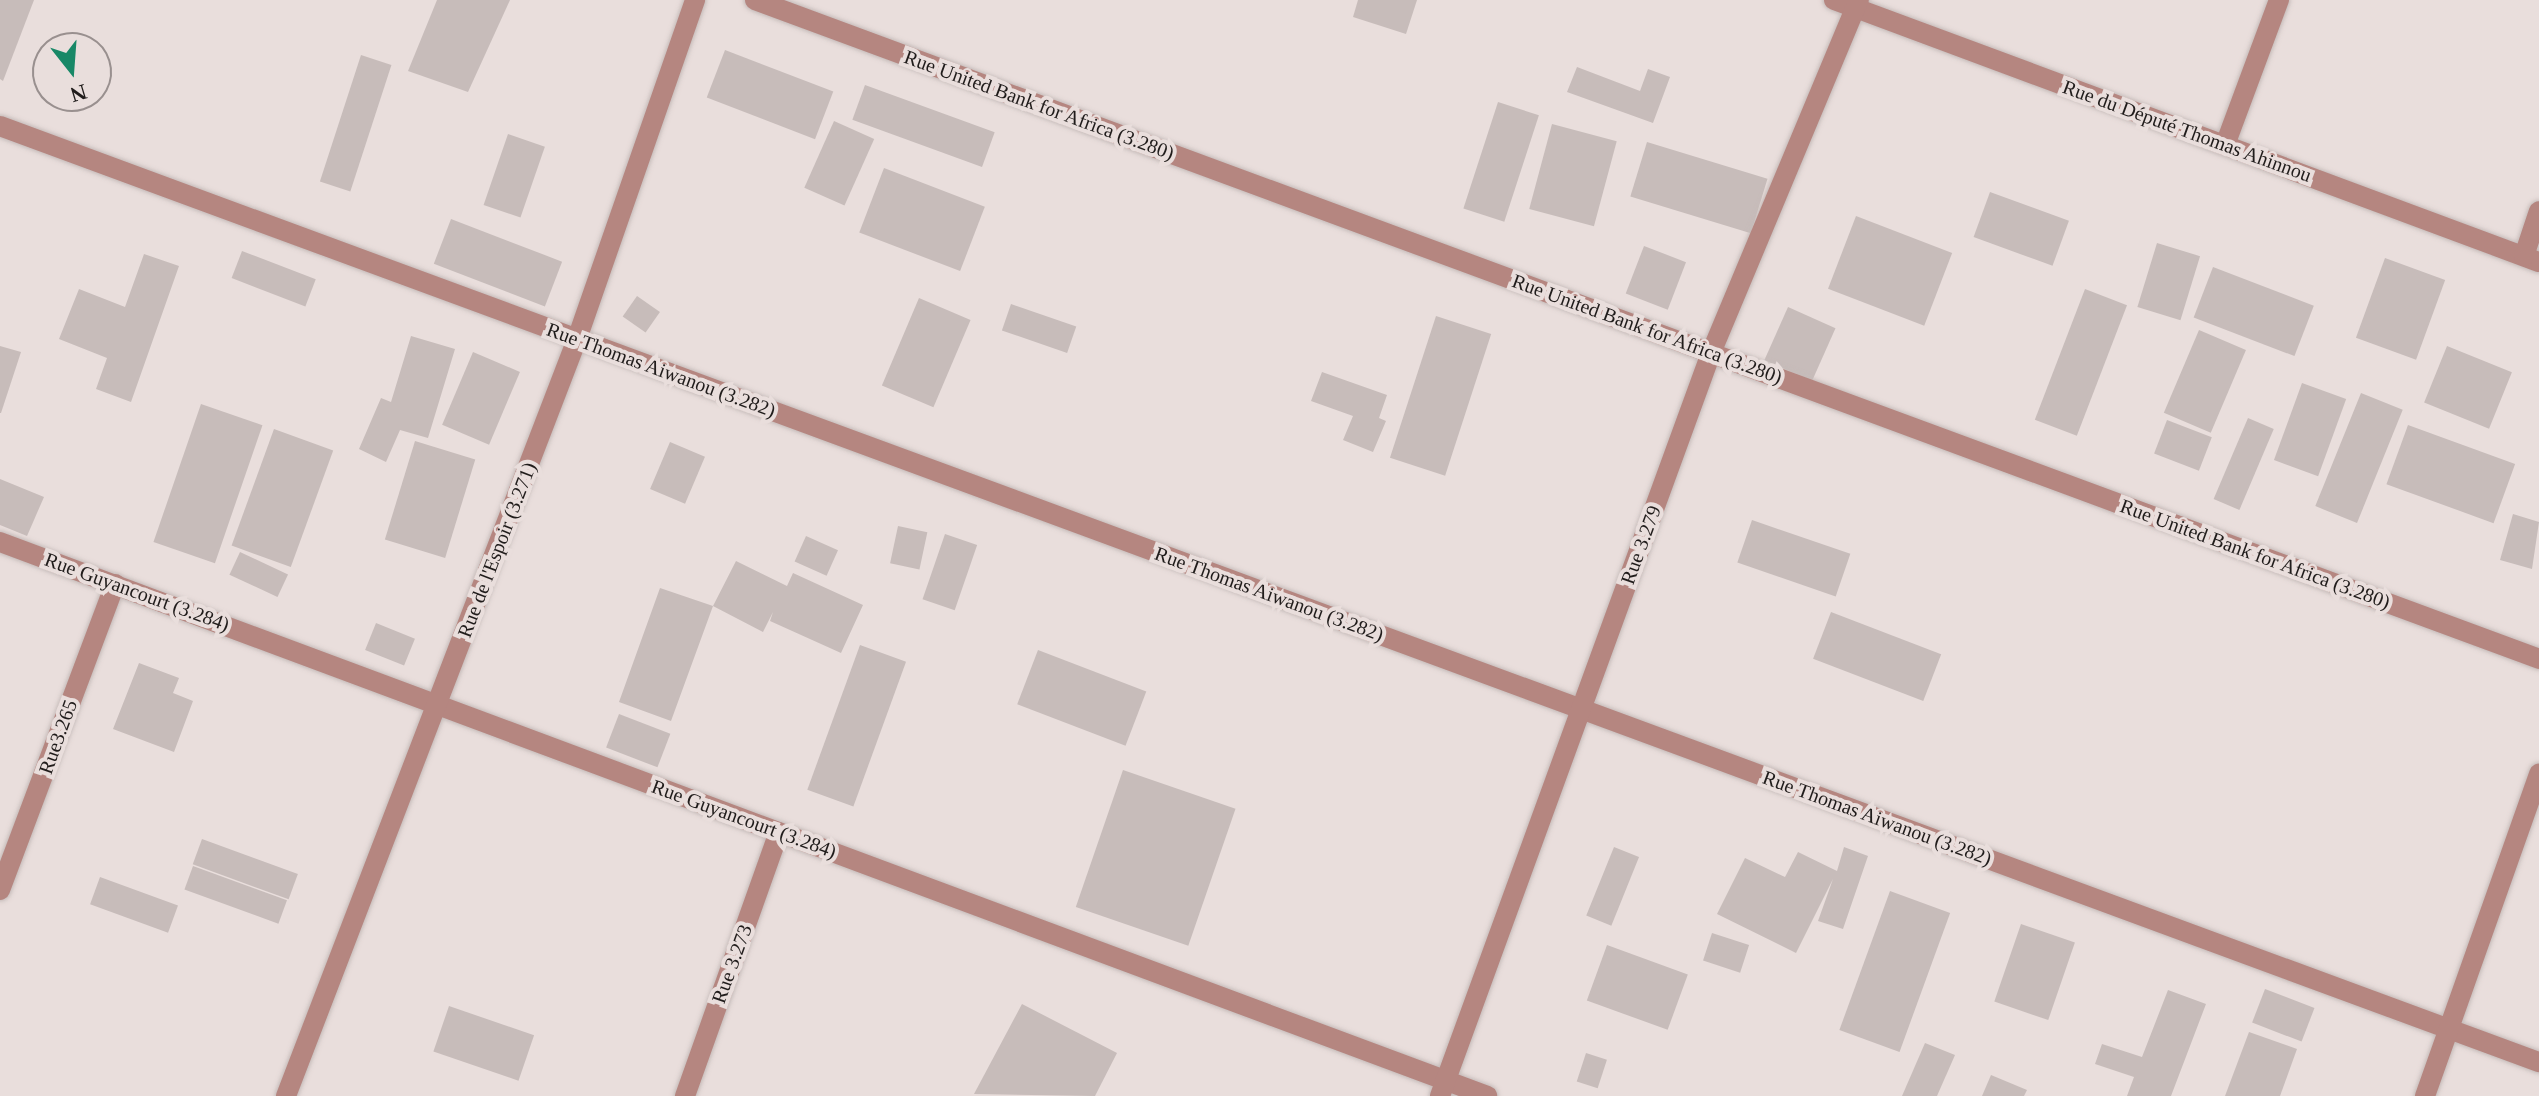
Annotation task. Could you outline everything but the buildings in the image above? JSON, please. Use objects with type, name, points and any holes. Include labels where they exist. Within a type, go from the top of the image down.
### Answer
[{"type":"street","name":"Rue de l'Espoir (3.271)","points":[[286,1096],[577,339],[695,0]]},
{"type":"street","name":"Rue United Bank for Africa (3.280)","points":[[755,0],[2539,659]]},
{"type":"street","name":"Rue du Député Thomas Ahinnou","points":[[1834,0],[1857,4],[2532,259]]},
{"type":"street","points":[[2225,145],[2279,0]]},
{"type":"street","name":"Rue 3.279","points":[[1443,1088],[1711,353],[1857,4]]},
{"type":"street","name":"Rue Thomas Aiwanou (3.282)","points":[[0,126],[2539,1062]]},
{"type":"street","points":[[2532,259],[2539,211]]},
{"type":"street","name":"Rue Guyancourt (3.284)","points":[[0,542],[779,832],[1443,1088],[1487,1096]]},
{"type":"street","name":"Rue3.265","points":[[0,890],[115,584]]},
{"type":"street","points":[[2425,1096],[2539,774]]},
{"type":"street","name":"Rue 3.273","points":[[685,1096],[779,832]]}]
